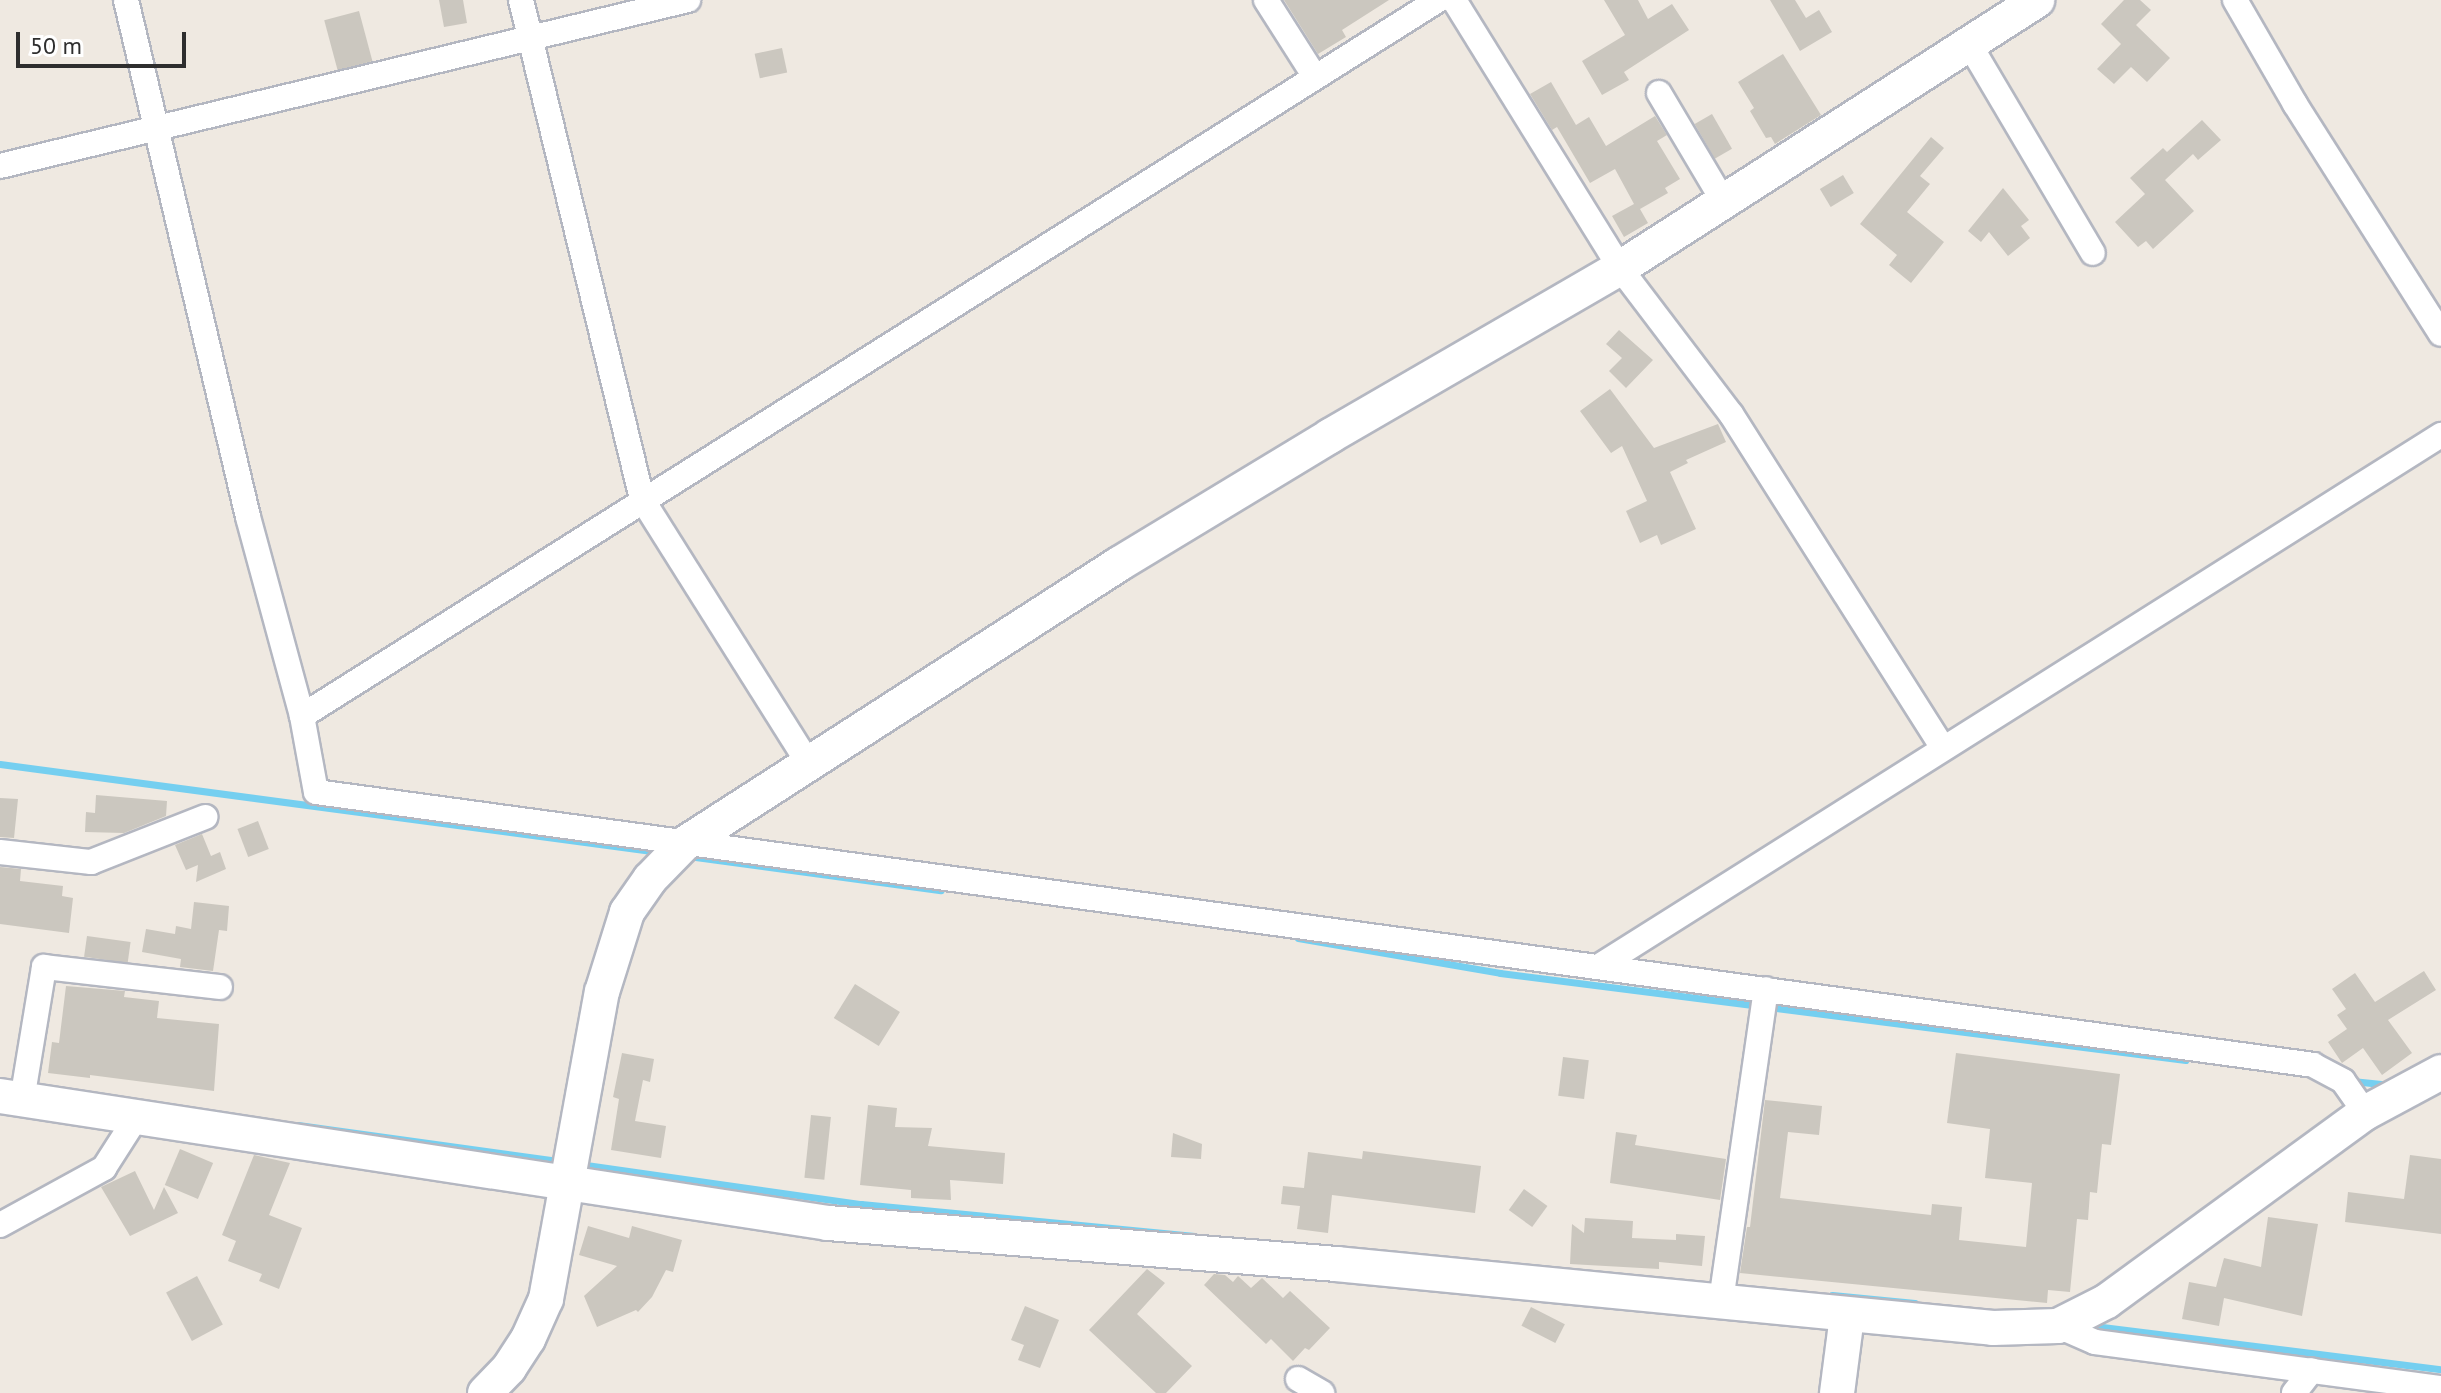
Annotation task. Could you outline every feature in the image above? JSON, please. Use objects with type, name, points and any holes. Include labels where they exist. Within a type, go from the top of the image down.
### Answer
[{"type":"street","points":[[126,0],[248,517],[302,716],[316,792],[645,836],[684,844],[1191,909],[2313,1065],[2343,1081],[2365,1113]]},
{"type":"street","points":[[521,0],[642,499],[810,766]]},
{"type":"street","points":[[0,166],[688,0]]},
{"type":"street","points":[[1266,0],[1315,77]]},
{"type":"street","points":[[302,716],[1438,0]]},
{"type":"street","points":[[1454,0],[1620,268],[1731,414],[1943,748]]},
{"type":"street","points":[[485,1393],[522,1348],[546,1299],[570,1183],[602,992],[627,912],[650,879],[684,844],[810,766],[1119,564],[1344,428],[1620,268],[2037,0]]},
{"type":"street","points":[[2235,0],[2295,104],[2441,334]]},
{"type":"street","points":[[1968,42],[2093,253]]},
{"type":"street","points":[[1659,93],[1723,201]]},
{"type":"street","points":[[1598,967],[2441,435]]},
{"type":"street","points":[[0,852],[91,862],[205,817]]},
{"type":"street","points":[[220,987],[44,967],[11,1098],[828,1223],[1336,1264],[1847,1316],[1993,1328],[2058,1326],[2095,1342],[2441,1388]]},
{"type":"street","points":[[1721,1301],[1766,989]]},
{"type":"street","points":[[2058,1326],[2107,1301],[2365,1113],[2441,1072]]},
{"type":"street","points":[[0,1225],[104,1168],[136,1118]]},
{"type":"street","points":[[1837,1393],[1847,1316]]},
{"type":"street","points":[[2294,1393],[2312,1370]]},
{"type":"street","points":[[1298,1379],[1322,1393]]},
{"type":"building","points":[[439,0],[463,0],[467,23],[444,27]]},
{"type":"building","points":[[1284,0],[1389,0],[1342,30],[1346,37],[1318,54]]},
{"type":"building","points":[[1604,0],[1638,0],[1648,19],[1672,4],[1689,30],[1624,72],[1629,80],[1602,95],[1582,61],[1625,35]]},
{"type":"building","points":[[1770,0],[1795,0],[1806,18],[1819,10],[1832,32],[1800,51]]},
{"type":"building","points":[[2124,0],[2140,0],[2151,10],[2136,25],[2170,58],[2147,82],[2131,67],[2114,84],[2097,69],[2121,44],[2101,24]]},
{"type":"building","points":[[359,11],[372,61],[338,71],[324,20]]},
{"type":"building","points":[[782,48],[787,72],[760,78],[755,54]]},
{"type":"building","points":[[1783,54],[1821,115],[1775,144],[1771,137],[1766,138],[1750,111],[1754,108],[1738,82]]},
{"type":"building","points":[[1551,82],[1576,125],[1589,117],[1606,146],[1655,116],[1667,135],[1657,141],[1680,179],[1665,188],[1668,193],[1640,209],[1648,223],[1624,237],[1612,216],[1634,204],[1615,169],[1590,183],[1557,127],[1552,130],[1530,94]]},
{"type":"building","points":[[1712,114],[1732,149],[1715,159],[1695,124]]},
{"type":"building","points":[[2202,120],[2221,140],[2198,160],[2193,154],[2165,180],[2194,211],[2153,249],[2146,241],[2138,247],[2115,222],[2145,194],[2130,178],[2163,148],[2167,152]]},
{"type":"building","points":[[1931,137],[1944,148],[1920,176],[1930,184],[1907,212],[1944,242],[1911,283],[1889,265],[1897,255],[1860,224]]},
{"type":"building","points":[[1843,175],[1854,193],[1831,207],[1820,189]]},
{"type":"building","points":[[2003,188],[2029,220],[2021,226],[2030,238],[2008,256],[1989,232],[1981,242],[1968,231]]},
{"type":"building","points":[[1619,330],[1653,360],[1626,388],[1609,371],[1622,358],[1606,344]]},
{"type":"building","points":[[1610,389],[1654,448],[1718,424],[1726,442],[1686,460],[1688,463],[1670,472],[1696,529],[1661,545],[1657,535],[1640,543],[1626,511],[1647,501],[1622,446],[1611,453],[1580,411]]},
{"type":"building","points":[[96,795],[167,801],[166,816],[124,833],[85,832],[86,812],[95,813]]},
{"type":"building","points":[[0,798],[18,799],[14,838],[0,837]]},
{"type":"building","points":[[258,821],[269,849],[248,857],[237,829]]},
{"type":"building","points":[[202,834],[211,856],[220,852],[226,869],[196,882],[198,865],[186,870],[175,845]]},
{"type":"building","points":[[0,867],[21,869],[20,881],[63,886],[62,896],[73,898],[69,933],[0,924]]},
{"type":"building","points":[[194,902],[229,906],[227,931],[219,930],[213,971],[180,967],[181,959],[142,952],[146,929],[175,934],[176,926],[191,929]]},
{"type":"building","points":[[87,936],[131,942],[128,963],[84,957]]},
{"type":"building","points":[[2424,971],[2436,990],[2388,1020],[2412,1053],[2382,1075],[2363,1048],[2342,1063],[2328,1042],[2347,1029],[2337,1015],[2346,1009],[2332,989],[2355,973],[2375,1002]]},
{"type":"building","points":[[855,984],[900,1012],[879,1046],[834,1018]]},
{"type":"building","points":[[66,986],[125,991],[124,997],[159,1001],[157,1018],[219,1024],[214,1091],[90,1075],[90,1078],[48,1073],[52,1042],[59,1043]]},
{"type":"building","points":[[622,1053],[654,1059],[650,1082],[643,1080],[635,1121],[666,1126],[661,1158],[611,1150],[619,1099],[613,1097]]},
{"type":"building","points":[[1956,1053],[2120,1074],[2111,1145],[2102,1144],[2097,1193],[2090,1192],[2088,1220],[2077,1219],[2070,1292],[2048,1290],[2047,1303],[1740,1273],[1747,1227],[1750,1227],[1765,1100],[1822,1106],[1819,1135],[1788,1132],[1780,1198],[1931,1215],[1932,1204],[1962,1207],[1959,1240],[2026,1247],[2032,1183],[1985,1178],[1990,1129],[1947,1123]]},
{"type":"building","points":[[1563,1057],[1589,1060],[1584,1099],[1558,1096]]},
{"type":"building","points":[[868,1105],[897,1108],[895,1127],[932,1128],[928,1146],[1005,1153],[1003,1184],[950,1180],[951,1200],[911,1198],[911,1190],[860,1185]]},
{"type":"building","points":[[811,1115],[831,1117],[824,1180],[804,1178]]},
{"type":"building","points":[[1616,1132],[1637,1135],[1635,1145],[1726,1159],[1720,1200],[1610,1183]]},
{"type":"building","points":[[1173,1133],[1202,1144],[1201,1159],[1171,1157]]},
{"type":"building","points":[[180,1149],[213,1163],[198,1199],[165,1185]]},
{"type":"building","points":[[1363,1151],[1481,1166],[1475,1213],[1332,1195],[1328,1233],[1297,1229],[1300,1206],[1281,1204],[1283,1186],[1304,1188],[1308,1152],[1362,1159]]},
{"type":"building","points":[[254,1155],[290,1163],[269,1215],[302,1228],[279,1289],[259,1281],[262,1274],[228,1261],[236,1241],[222,1235]]},
{"type":"building","points":[[2410,1155],[2441,1159],[2441,1234],[2345,1222],[2348,1192],[2404,1199]]},
{"type":"building","points":[[135,1171],[154,1210],[164,1187],[178,1213],[130,1236],[101,1187]]},
{"type":"building","points":[[1524,1189],[1547,1206],[1532,1227],[1509,1210]]},
{"type":"building","points":[[2268,1217],[2318,1224],[2302,1316],[2224,1298],[2219,1326],[2182,1319],[2189,1282],[2216,1287],[2224,1258],[2261,1267]]},
{"type":"building","points":[[1585,1218],[1633,1221],[1632,1238],[1676,1240],[1676,1234],[1705,1236],[1702,1266],[1659,1262],[1659,1269],[1570,1264],[1572,1224],[1584,1233]]},
{"type":"building","points":[[588,1226],[629,1238],[632,1226],[682,1240],[673,1272],[666,1270],[652,1297],[638,1312],[636,1310],[597,1327],[584,1296],[617,1266],[579,1255]]},
{"type":"building","points":[[1147,1269],[1165,1283],[1137,1314],[1192,1366],[1166,1393],[1156,1393],[1089,1330]]},
{"type":"building","points":[[1214,1274],[1225,1275],[1233,1282],[1238,1276],[1251,1288],[1262,1278],[1283,1298],[1290,1291],[1330,1328],[1309,1350],[1305,1348],[1293,1361],[1271,1339],[1266,1344],[1204,1285]]},
{"type":"building","points":[[197,1276],[223,1325],[192,1341],[166,1292]]},
{"type":"building","points":[[1025,1306],[1059,1320],[1040,1368],[1018,1360],[1024,1345],[1011,1340]]},
{"type":"building","points":[[1531,1307],[1565,1324],[1555,1343],[1521,1326]]},
{"type":"waterway","points":[[0,764],[659,852]]},
{"type":"waterway","points":[[688,856],[941,890]]},
{"type":"waterway","points":[[1298,938],[1500,973],[2185,1060]]},
{"type":"waterway","points":[[2352,1081],[2391,1085]]},
{"type":"waterway","points":[[298,1125],[563,1162]]},
{"type":"waterway","points":[[579,1164],[861,1204],[1194,1236]]},
{"type":"waterway","points":[[1832,1295],[1915,1303]]},
{"type":"waterway","points":[[2086,1325],[2441,1369]]}]
